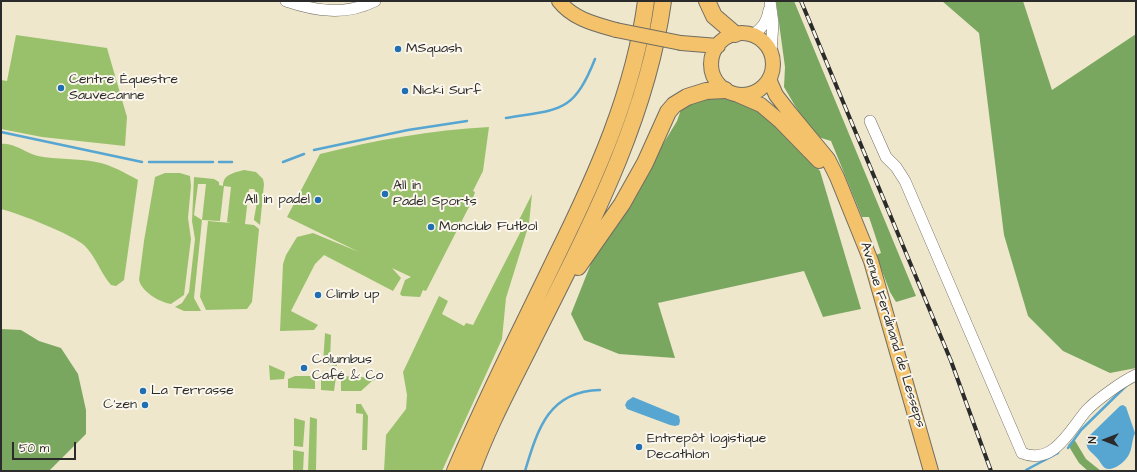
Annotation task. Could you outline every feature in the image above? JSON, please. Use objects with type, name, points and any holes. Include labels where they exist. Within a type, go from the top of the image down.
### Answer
[{"type":"highway","points":[[567,234],[616,98],[627,57],[635,1]]},
{"type":"highway","points":[[455,471],[498,376],[597,171],[616,120],[633,66],[646,1]]},
{"type":"highway","points":[[472,471],[498,410],[610,180],[634,117],[649,68],[663,1]]},
{"type":"highway","points":[[707,1],[714,16],[735,34]]},
{"type":"highway","points":[[498,410],[583,259],[622,204],[645,163],[668,112],[674,105],[688,97],[706,91],[731,92]]},
{"type":"main road","points":[[559,1],[564,8],[587,22],[616,30],[681,43],[718,46]]},
{"type":"main road","points":[[735,34],[753,35],[760,39],[771,52],[773,61],[769,79],[756,92],[731,92],[718,82],[713,73],[712,63],[718,46],[722,41],[735,34]]},
{"type":"main road","points":[[681,43],[712,63]]},
{"type":"main road","name":"Avenue Ferdinand de Lesseps","points":[[769,79],[781,101],[828,159],[859,230],[878,283],[931,471]]},
{"type":"main road","name":"Avenue Ferdinand de Lesseps","points":[[731,92],[761,105],[781,122],[828,172],[846,201]]},
{"type":"street","points":[[286,1],[302,6],[336,12],[354,9],[375,1]]},
{"type":"street","points":[[753,35],[763,27],[768,20],[770,1]]},
{"type":"street","points":[[770,1],[773,23],[771,52]]},
{"type":"street","points":[[870,121],[886,157],[896,167],[905,181],[1022,453],[1031,456],[1044,454],[1062,443],[1086,410],[1121,384],[1136,375]]},
{"type":"green space","points":[[776,1],[794,1],[916,296],[896,302],[890,292],[876,255],[881,253],[869,217],[862,217],[831,141],[818,137],[801,116],[784,87],[785,67]]},
{"type":"green space","points":[[942,1],[1023,1],[1052,90],[1136,34],[1136,368],[1110,373],[1063,351],[1028,316],[1004,235],[979,33]]},
{"type":"green space","name":"Centre Équestre Sauvecanne","points":[[16,35],[107,48],[127,117],[125,146],[42,137],[1,129],[1,80],[7,81]]},
{"type":"green space","points":[[715,94],[736,100],[759,111],[785,133],[820,171],[861,309],[823,317],[804,271],[658,303],[675,358],[619,354],[584,340],[571,314],[592,261],[677,121],[682,107]]},
{"type":"green space","name":"All in Padel Sports","points":[[489,127],[483,171],[473,191],[475,192],[472,201],[426,291],[423,290],[420,297],[402,296],[400,294],[405,280],[411,277],[392,268],[401,278],[393,291],[324,255],[315,264],[291,311],[318,325],[314,330],[280,331],[283,264],[286,255],[297,237],[313,233],[359,252],[287,217],[320,154],[404,136],[467,128]]},
{"type":"green space","points":[[1,144],[15,146],[38,156],[102,163],[138,180],[124,280],[116,286],[111,285],[89,250],[79,241],[45,225],[1,209]]},
{"type":"green space","points":[[244,170],[256,172],[263,179],[264,184],[260,225],[254,220],[257,200],[256,192],[254,189],[249,189],[245,224],[254,225],[259,229],[252,302],[247,309],[206,310],[200,297],[208,221],[231,223],[227,222],[231,187],[224,186],[220,221],[202,220],[194,298],[201,311],[184,311],[175,307],[182,303],[189,292],[195,239],[192,221],[194,177],[214,179],[219,182],[219,185],[223,186],[223,182],[227,176]],"holes":[[[198,184],[206,184],[202,220],[194,215]]]},
{"type":"green space","points":[[165,173],[180,173],[190,176],[191,186],[188,218],[191,239],[184,295],[171,304],[152,296],[144,289],[139,280],[155,177]]},
{"type":"green space","points":[[532,194],[529,224],[506,298],[502,339],[442,471],[384,471],[386,435],[406,409],[407,395],[403,372],[439,296],[448,301],[442,314],[464,326],[466,323],[473,325],[521,231],[515,228]]},
{"type":"green space","points":[[1,329],[21,330],[39,341],[61,348],[78,374],[86,410],[86,434],[49,471],[1,471]]},
{"type":"green space","points":[[325,333],[331,335],[330,362],[337,362],[337,366],[323,364]]},
{"type":"green space","points":[[269,365],[285,372],[284,379],[270,380]]},
{"type":"green space","points":[[295,376],[315,376],[315,389],[288,388],[288,379]]},
{"type":"green space","points":[[321,376],[336,377],[334,391],[321,390]]},
{"type":"green space","points":[[341,376],[378,379],[372,381],[361,391],[341,391]]},
{"type":"green space","points":[[356,404],[361,404],[368,416],[367,450],[362,450],[363,414],[356,413]]},
{"type":"green space","points":[[310,417],[317,419],[316,471],[308,471]]},
{"type":"green space","points":[[294,418],[305,421],[303,447],[294,446]]},
{"type":"green space","points":[[1074,439],[1086,459],[1101,471],[1088,471],[1079,463],[1068,445]]},
{"type":"green space","points":[[293,450],[304,452],[303,471],[293,471]]},
{"type":"water","points":[[633,397],[679,416],[679,425],[670,425],[627,409],[625,405],[627,401]]},
{"type":"water","points":[[1123,405],[1126,407],[1135,433],[1130,453],[1122,463],[1116,467],[1107,469],[1088,449],[1088,437],[1120,406]]},
{"type":"waterway","points":[[506,118],[540,113],[562,106],[579,90],[595,59]]},
{"type":"waterway","points":[[314,150],[408,130],[467,121]]},
{"type":"waterway","points":[[1,132],[142,162]]},
{"type":"waterway","points":[[283,162],[304,154]]},
{"type":"waterway","points":[[149,162],[213,162]]},
{"type":"waterway","points":[[219,162],[232,162]]},
{"type":"waterway","points":[[1068,448],[1081,430],[1126,386]]},
{"type":"waterway","points":[[525,471],[541,427],[548,415],[557,405],[569,397],[583,392],[600,390]]},
{"type":"waterway","points":[[1026,470],[1058,453]]},
{"type":"railway","points":[[801,1],[951,361],[991,471]]},
{"type":"place","name":"MSquash","points":[[398,49]]},
{"type":"place","name":"Centre Équestre Sauvecanne","points":[[61,88]]},
{"type":"place","name":"Nicki Surf","points":[[405,91]]},
{"type":"place","name":"All in Padel Sports","points":[[385,194]]},
{"type":"place","name":"All in padel","points":[[318,200]]},
{"type":"place","name":"Monclub Futbol","points":[[431,227]]},
{"type":"place","name":"Climb up","points":[[318,295]]},
{"type":"place","name":"Columbus Café & Co","points":[[304,368]]},
{"type":"place","name":"La Terrasse","points":[[143,391]]},
{"type":"place","name":"C'zen","points":[[145,405]]},
{"type":"place","name":"Entrepôt logistique Decathlon","points":[[639,447]]}]
